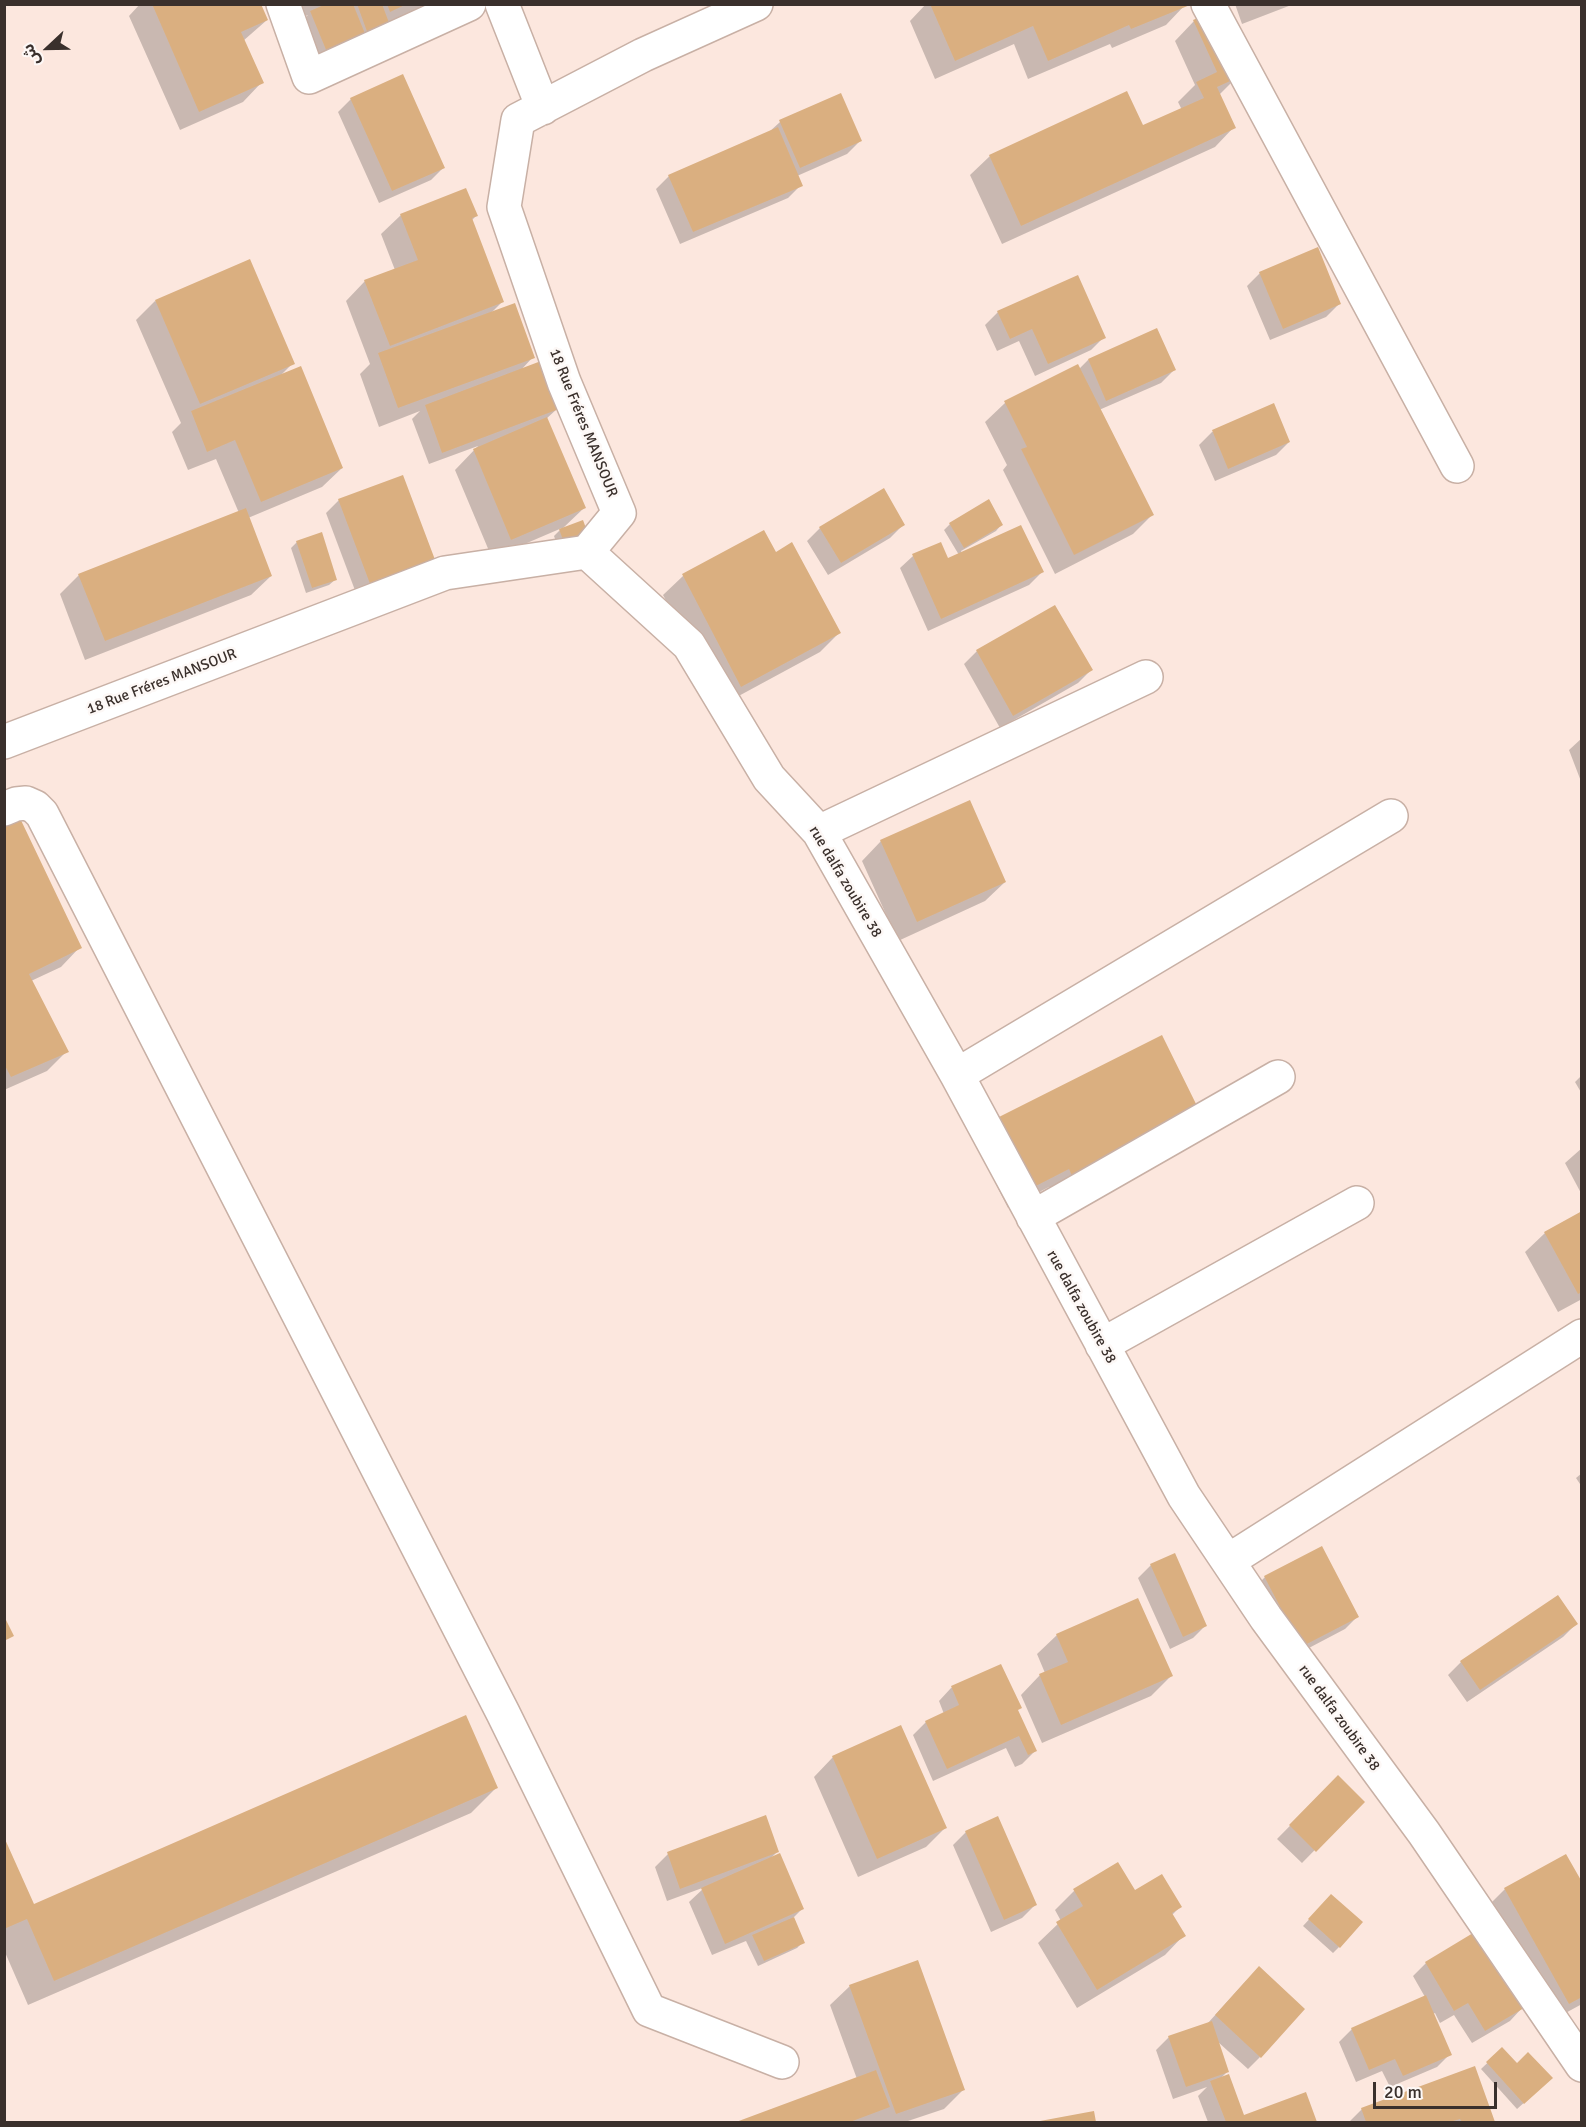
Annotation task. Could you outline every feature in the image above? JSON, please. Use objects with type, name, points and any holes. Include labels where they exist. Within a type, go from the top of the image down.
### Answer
[{"type":"street","points":[[283,4],[309,77],[469,4]]},
{"type":"street","points":[[502,4],[543,108]]},
{"type":"street","name":"18 Rue Fréres MANSOUR","points":[[4,742],[445,573],[586,552],[619,513],[564,382],[504,207],[518,120],[642,55],[756,4]]},
{"type":"street","points":[[1208,4],[1457,466]]},
{"type":"street","name":"rue dalfa zoubire 38","points":[[586,552],[689,645],[769,778],[819,832],[957,1075],[1184,1496],[1266,1618],[1424,1833],[1581,2065]]},
{"type":"street","points":[[819,832],[1146,677]]},
{"type":"street","points":[[4,809],[16,804],[27,803],[42,814],[504,1713],[649,2010],[782,2062]]},
{"type":"street","points":[[957,1075],[1391,816]]},
{"type":"street","points":[[1033,1217],[1278,1077]]},
{"type":"street","points":[[1102,1345],[1358,1203]]},
{"type":"street","points":[[1228,1561],[1581,1336]]},
{"type":"building","points":[[152,4],[261,4],[268,20],[241,32],[264,83],[199,112]]},
{"type":"building","points":[[326,4],[353,4],[368,41],[329,57],[310,11]]},
{"type":"building","points":[[357,4],[382,4],[391,28],[369,37]]},
{"type":"building","points":[[387,4],[407,4],[390,12]]},
{"type":"building","points":[[930,4],[1190,5],[1131,29],[1129,25],[1048,61],[1033,26],[955,61]]},
{"type":"building","points":[[1210,13],[1239,77],[1217,87],[1236,128],[1021,226],[989,155],[1127,91],[1143,125],[1204,98],[1196,82],[1217,72],[1193,20]]},
{"type":"building","points":[[403,74],[445,168],[392,191],[350,98]]},
{"type":"building","points":[[841,93],[862,141],[800,168],[779,120]]},
{"type":"building","points":[[778,127],[803,186],[693,232],[668,175]]},
{"type":"building","points":[[466,188],[478,216],[472,218],[504,302],[390,346],[364,280],[418,260],[400,214]]},
{"type":"building","points":[[1318,247],[1341,304],[1283,329],[1259,272]]},
{"type":"building","points":[[250,259],[295,364],[200,404],[155,300]]},
{"type":"building","points":[[1078,275],[1106,338],[1048,364],[1032,329],[1010,339],[997,311]]},
{"type":"building","points":[[515,303],[535,358],[398,408],[378,353]]},
{"type":"building","points":[[1157,328],[1176,370],[1106,401],[1088,359]]},
{"type":"building","points":[[541,361],[559,409],[442,453],[425,405]]},
{"type":"building","points":[[1078,364],[1154,515],[1074,555],[1021,449],[1027,447],[1004,401]]},
{"type":"building","points":[[301,366],[343,468],[261,502],[235,440],[207,452],[191,411]]},
{"type":"building","points":[[1274,403],[1290,442],[1228,469],[1212,430]]},
{"type":"building","points":[[547,417],[586,508],[511,540],[473,449]]},
{"type":"building","points":[[403,475],[437,565],[372,589],[338,499]]},
{"type":"building","points":[[884,488],[905,525],[841,563],[819,527]]},
{"type":"building","points":[[989,499],[1003,525],[964,548],[949,523]]},
{"type":"building","points":[[246,508],[272,576],[105,641],[78,574]]},
{"type":"building","points":[[583,520],[591,542],[567,551],[559,529]]},
{"type":"building","points":[[1021,525],[1044,572],[941,619],[912,554],[941,542],[948,558]]},
{"type":"building","points":[[764,530],[776,552],[792,542],[841,633],[741,687],[682,574]]},
{"type":"building","points":[[322,532],[337,580],[312,588],[296,541]]},
{"type":"building","points":[[1055,605],[1093,670],[1013,716],[976,650]]},
{"type":"building","points":[[970,800],[1006,882],[917,922],[880,840]]},
{"type":"building","points":[[18,814],[82,948],[29,974],[69,1052],[11,1077],[4,1064],[4,821]]},
{"type":"building","points":[[1162,1035],[1200,1112],[1072,1176],[1069,1169],[1028,1190],[993,1120]]},
{"type":"building","points":[[1582,1211],[1582,1292],[1578,1294],[1544,1232]]},
{"type":"building","points":[[1322,1546],[1359,1617],[1301,1647],[1264,1576]]},
{"type":"building","points":[[1175,1553],[1207,1626],[1183,1637],[1150,1564]]},
{"type":"building","points":[[1558,1595],[1578,1624],[1480,1690],[1460,1661]]},
{"type":"building","points":[[1138,1598],[1173,1676],[1061,1725],[1039,1674],[1068,1662],[1056,1634]]},
{"type":"building","points":[[4,1616],[14,1636],[4,1641]]},
{"type":"building","points":[[1001,1664],[1022,1708],[1018,1710],[1037,1751],[1028,1755],[1019,1736],[947,1769],[925,1721],[959,1705],[951,1686]]},
{"type":"building","points":[[466,1715],[498,1788],[54,1981],[27,1919],[4,1929],[4,1837],[34,1904]]},
{"type":"building","points":[[901,1725],[947,1828],[877,1859],[832,1756]]},
{"type":"building","points":[[1338,1775],[1365,1802],[1316,1852],[1289,1825]]},
{"type":"building","points":[[766,1815],[779,1852],[680,1889],[667,1852]]},
{"type":"building","points":[[998,1816],[1037,1905],[1004,1920],[965,1831]]},
{"type":"building","points":[[780,1853],[804,1909],[725,1944],[701,1888]]},
{"type":"building","points":[[1566,1854],[1582,1882],[1582,1997],[1569,2004],[1504,1888]]},
{"type":"building","points":[[1118,1862],[1135,1890],[1162,1874],[1182,1907],[1172,1913],[1186,1936],[1097,1990],[1056,1922],[1083,1906],[1073,1889]]},
{"type":"building","points":[[1331,1894],[1363,1922],[1340,1948],[1308,1919]]},
{"type":"building","points":[[794,1917],[805,1943],[764,1961],[752,1935]]},
{"type":"building","points":[[1478,1930],[1524,2008],[1485,2031],[1468,2003],[1454,2011],[1425,1962]]},
{"type":"building","points":[[918,1960],[965,2090],[896,2114],[849,1985]]},
{"type":"building","points":[[1259,1966],[1305,2009],[1261,2058],[1215,2015]]},
{"type":"building","points":[[1426,1995],[1452,2055],[1403,2076],[1395,2059],[1369,2070],[1351,2028]]},
{"type":"building","points":[[1212,2021],[1229,2072],[1186,2087],[1168,2036]]},
{"type":"building","points":[[1502,2047],[1517,2063],[1528,2052],[1553,2078],[1524,2104],[1486,2062]]},
{"type":"building","points":[[1475,2066],[1495,2122],[1462,2122],[1460,2119],[1450,2122],[1366,2122],[1361,2108]]},
{"type":"building","points":[[876,2070],[890,2107],[850,2122],[736,2122]]},
{"type":"building","points":[[1229,2074],[1244,2115],[1306,2092],[1317,2122],[1226,2122],[1210,2081]]},
{"type":"building","points":[[1094,2111],[1096,2122],[1040,2122],[1040,2121]]}]
